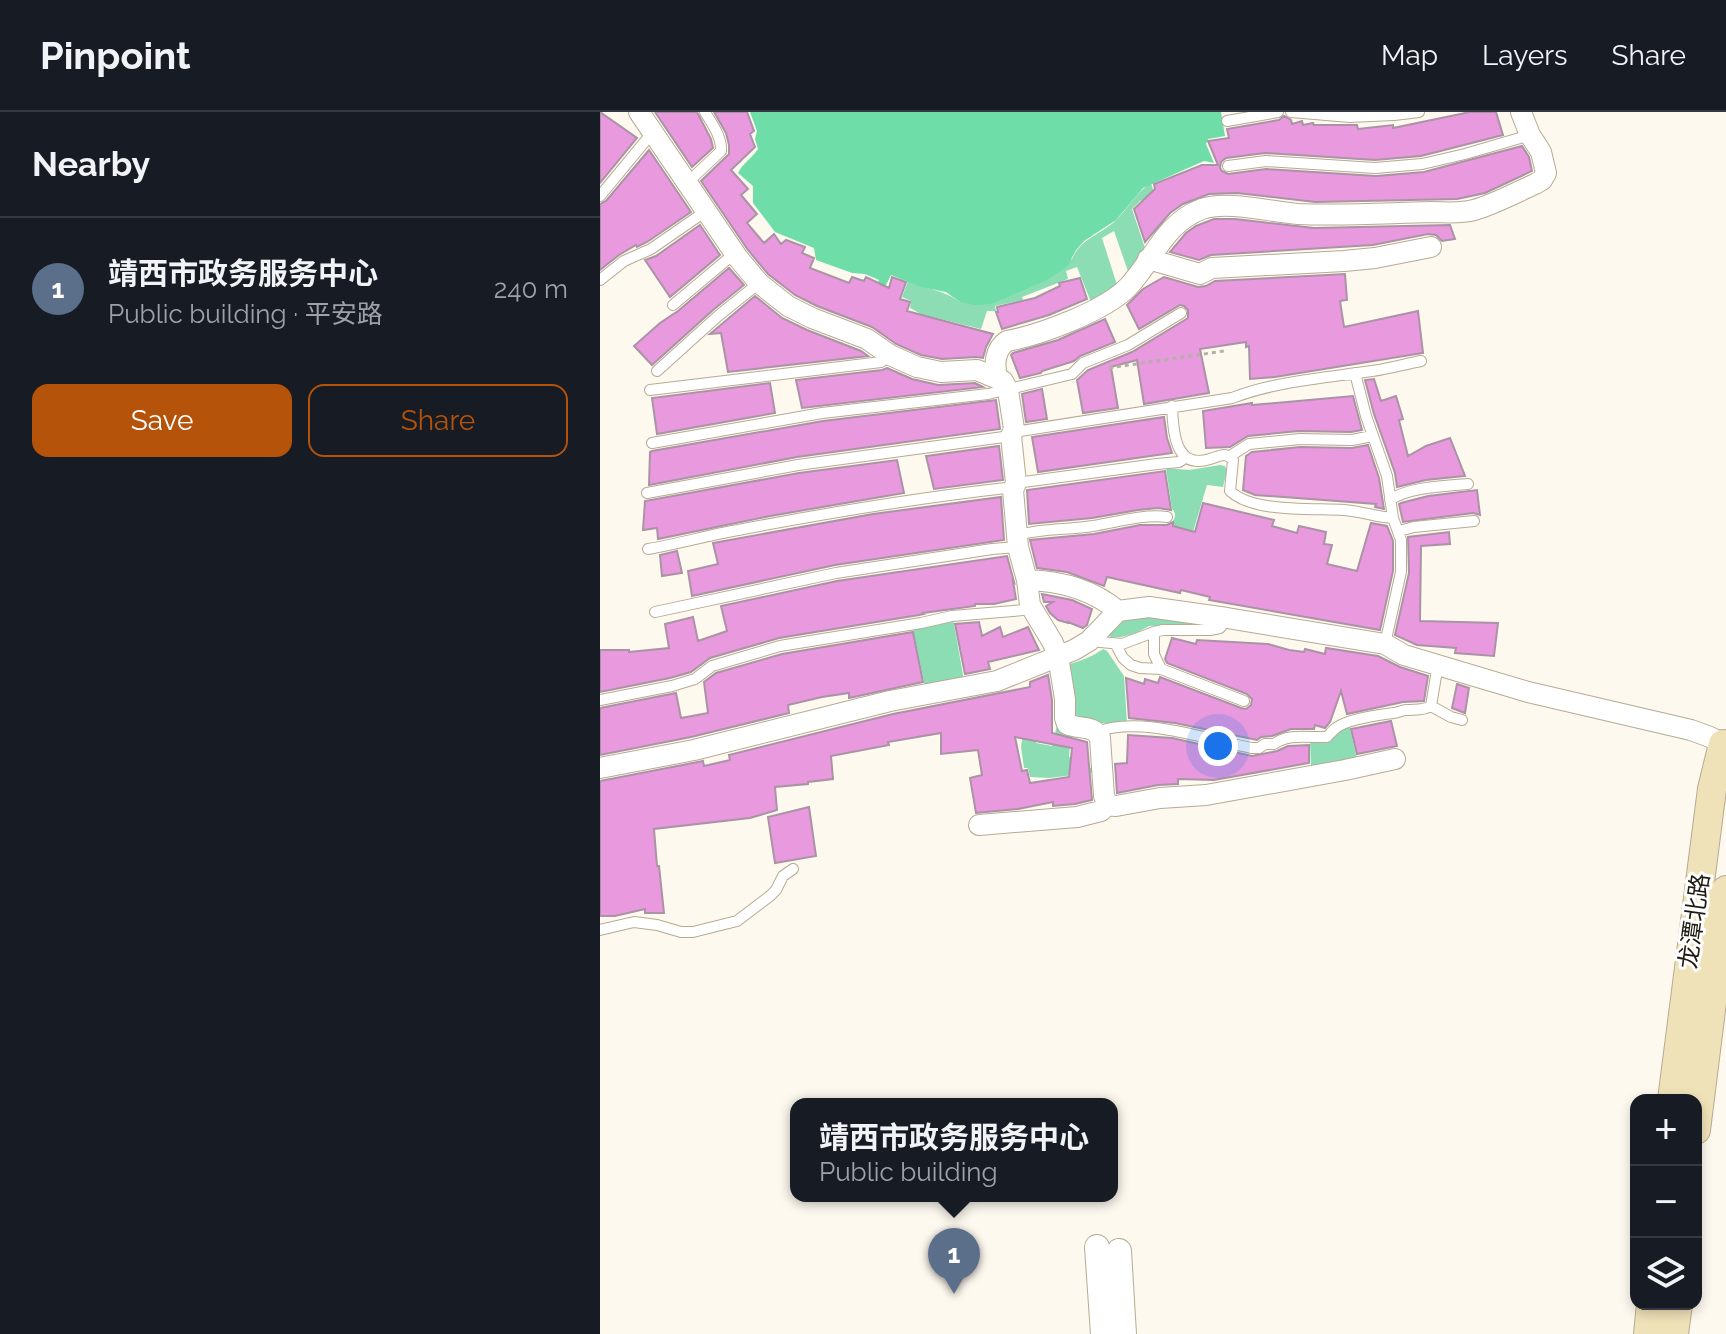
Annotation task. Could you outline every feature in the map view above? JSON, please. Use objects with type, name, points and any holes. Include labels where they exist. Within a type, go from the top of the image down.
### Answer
[{"type":"main road","name":"龙潭北路","points":[[1673,1094],[1712,789],[1725,744]]},
{"type":"main road","name":"龙潭北路","points":[[1700,1094],[1726,890]]},
{"type":"main road","points":[[1648,1334],[1650,1310]]},
{"type":"main road","points":[[1674,1334],[1677,1310]]},
{"type":"street","points":[[639,112],[735,253],[759,283],[799,312],[867,339],[890,355],[931,371],[977,370],[1002,384]]},
{"type":"street","points":[[1108,805],[1104,796],[1101,746],[1097,732],[1067,724],[1058,656],[1030,605],[1018,541],[1012,434],[1002,384],[995,366],[1001,345],[1053,328],[1097,308],[1127,289],[1162,239],[1179,223],[1202,209],[1219,206],[1349,215],[1456,213],[1474,210],[1509,196],[1542,180],[1546,173],[1541,152],[1521,112]]},
{"type":"street","points":[[1148,259],[1200,274],[1212,268],[1375,258],[1431,247]]},
{"type":"street","points":[[1027,580],[1068,584],[1086,590],[1118,611]]},
{"type":"street","points":[[600,768],[694,750],[890,701],[997,681],[1074,650],[1089,641],[1118,611],[1149,607],[1385,644],[1404,655],[1528,692],[1691,730],[1725,744]]},
{"type":"street","points":[[979,825],[1077,817],[1101,811],[1108,805],[1206,795],[1395,759]]},
{"type":"street","points":[[1103,1334],[1108,1249],[1124,1334]]},
{"type":"lane","points":[[687,183],[721,151],[720,138],[705,112]]},
{"type":"lane","points":[[1227,121],[1278,112]]},
{"type":"lane","points":[[1291,112],[1350,117],[1419,112]]},
{"type":"lane","points":[[600,196],[652,133]]},
{"type":"lane","points":[[1228,166],[1266,161],[1361,167],[1403,166],[1454,157],[1530,135]]},
{"type":"lane","points":[[600,280],[624,261],[651,249],[706,211]]},
{"type":"lane","points":[[673,305],[735,253]]},
{"type":"lane","points":[[657,371],[759,283]]},
{"type":"lane","points":[[652,443],[822,413],[988,394],[1002,384],[1064,376],[1076,371],[1083,363],[1128,345],[1181,313]]},
{"type":"lane","points":[[650,390],[881,362],[890,355]]},
{"type":"lane","points":[[647,493],[798,465],[1232,398],[1286,383],[1421,361]]},
{"type":"lane","points":[[1355,373],[1372,436],[1387,476],[1393,518],[1399,531],[1401,572],[1385,644]]},
{"type":"lane","points":[[1172,406],[1180,451],[1196,461],[1225,454],[1230,456],[1233,460],[1230,491],[1243,500],[1281,509],[1348,510],[1393,518]]},
{"type":"lane","points":[[1230,456],[1249,444],[1300,439],[1352,440],[1372,436]]},
{"type":"lane","points":[[648,549],[739,529],[928,496],[1006,488],[1179,462],[1186,457]]},
{"type":"lane","points":[[1390,500],[1397,495],[1422,489],[1468,484]]},
{"type":"lane","points":[[655,612],[836,573],[992,549],[1046,529],[1095,526],[1142,517],[1167,517]]},
{"type":"lane","points":[[1399,531],[1474,521]]},
{"type":"lane","points":[[600,700],[672,686],[695,679],[712,666],[780,646],[952,616],[1022,610],[1030,605]]},
{"type":"lane","points":[[1089,641],[1116,645],[1163,630],[1210,630],[1220,628],[1227,618]]},
{"type":"lane","points":[[1154,632],[1154,654],[1161,669]]},
{"type":"lane","points":[[1116,645],[1131,665],[1161,669],[1244,701]]},
{"type":"lane","points":[[1431,706],[1438,664]]},
{"type":"lane","points":[[1097,732],[1149,726],[1257,748],[1291,737],[1327,737],[1339,726],[1369,717],[1431,706]]},
{"type":"lane","points":[[1431,706],[1462,720]]},
{"type":"lane","points":[[600,930],[634,922],[693,932],[737,921],[770,896],[783,876],[793,869]]},
{"type":"path","points":[[1076,371],[1120,368],[1224,351]]},
{"type":"green space","points":[[750,112],[1221,112],[1225,136],[1208,139],[1206,144],[1214,163],[1204,161],[1143,188],[1116,220],[1084,241],[1067,267],[1045,281],[991,304],[974,305],[960,302],[946,292],[921,287],[891,275],[885,287],[877,285],[879,280],[865,274],[852,273],[816,260],[814,248],[775,232],[753,203],[753,186],[738,173],[758,149],[755,139],[757,131]]},
{"type":"green space","points":[[1151,183],[1165,228],[1157,239],[1141,200],[1132,209],[1146,251],[1129,274],[1114,231],[1102,238],[1118,288],[1093,307],[1077,267],[1066,271],[1068,279],[1022,297],[1023,300],[995,306],[996,311],[987,311],[981,329],[921,314],[910,308],[911,301],[902,297],[908,281],[947,294],[960,302],[1072,259],[1085,242],[1115,221]]},
{"type":"green space","points":[[1225,466],[1227,471],[1223,487],[1207,485],[1187,552],[1170,548],[1174,525],[1171,524],[1175,514],[1166,468],[1189,470]]},
{"type":"green space","points":[[1136,616],[1193,620],[1207,626],[1149,626],[1121,637],[1111,637],[1105,633],[1118,620]]},
{"type":"green space","points":[[953,619],[964,680],[925,687],[913,629]]},
{"type":"green space","points":[[1103,649],[1124,676],[1127,723],[1082,723],[1074,719],[1066,664],[1085,659]]},
{"type":"green space","points":[[1058,721],[1071,732],[1069,757],[1085,759],[1087,768],[1098,768],[1097,772],[1049,778],[1030,777],[1028,768],[1024,768],[1023,733],[1037,734],[1036,743],[1052,746]]},
{"type":"green space","points":[[1349,725],[1358,763],[1311,768],[1310,741]]},
{"type":"building","points":[[600,112],[637,138],[600,183]]},
{"type":"building","points":[[655,112],[697,112],[713,148],[692,167]]},
{"type":"building","points":[[714,112],[747,112],[754,131],[750,134],[755,147],[731,170],[748,189],[741,195],[757,214],[747,223],[764,243],[774,234],[781,244],[786,240],[805,247],[802,253],[814,258],[810,268],[849,283],[852,277],[864,281],[866,277],[889,288],[892,277],[906,282],[900,299],[910,302],[907,311],[993,334],[983,358],[942,359],[921,355],[896,344],[872,327],[795,295],[768,274],[701,181],[729,154],[726,133]]},
{"type":"building","points":[[1470,112],[1496,112],[1503,135],[1421,156],[1375,160],[1265,153],[1226,158],[1220,168],[1228,174],[1266,169],[1376,176],[1424,172],[1522,146],[1529,157],[1532,171],[1485,193],[1457,199],[1315,202],[1237,193],[1209,194],[1170,213],[1145,242],[1134,209],[1155,189],[1154,184],[1202,165],[1218,165],[1208,141],[1229,138],[1227,129],[1279,120],[1284,116],[1292,124],[1302,121],[1303,125],[1357,125],[1358,129],[1393,125],[1393,128]]},
{"type":"building","points":[[649,150],[691,212],[647,242],[619,255],[600,270],[600,204],[606,201]]},
{"type":"building","points":[[1214,219],[1314,228],[1450,225],[1455,239],[1442,241],[1436,235],[1428,234],[1373,245],[1211,255],[1199,260],[1170,252],[1186,233]]},
{"type":"building","points":[[700,225],[720,255],[670,297],[645,260],[656,256]]},
{"type":"building","points":[[729,268],[744,285],[652,365],[634,346]]},
{"type":"building","points":[[1345,274],[1347,300],[1340,301],[1344,327],[1418,311],[1423,353],[1250,379],[1249,346],[1246,347],[1246,342],[1200,349],[1209,393],[1144,404],[1137,360],[1111,367],[1118,408],[1083,413],[1077,380],[1088,370],[1132,352],[1188,318],[1188,310],[1180,305],[1139,329],[1127,305],[1143,289],[1164,277],[1198,287],[1215,281]]},
{"type":"building","points":[[1080,278],[1087,299],[1049,315],[1002,329],[997,307],[1035,298],[1060,286],[1059,283]]},
{"type":"building","points":[[755,296],[782,318],[868,356],[728,372],[721,333],[710,334]]},
{"type":"building","points":[[1105,319],[1115,342],[1074,361],[1020,378],[1011,355],[1013,353],[1058,340]]},
{"type":"building","points":[[887,368],[912,379],[938,385],[975,383],[983,387],[802,408],[796,380]]},
{"type":"building","points":[[1374,379],[1381,401],[1396,396],[1408,456],[1450,438],[1465,476],[1397,487],[1365,380]]},
{"type":"building","points":[[770,383],[775,413],[657,434],[652,398]]},
{"type":"building","points":[[1042,389],[1047,419],[1026,422],[1022,394]]},
{"type":"building","points":[[1353,396],[1362,430],[1248,436],[1230,447],[1206,448],[1203,411],[1252,403]]},
{"type":"building","points":[[996,400],[1000,429],[797,457],[649,485],[652,451],[823,421]]},
{"type":"building","points":[[1164,417],[1172,453],[1038,472],[1032,437]]},
{"type":"building","points":[[1368,445],[1379,478],[1384,509],[1375,507],[1376,504],[1255,495],[1243,490],[1246,456],[1252,452]]},
{"type":"building","points":[[999,446],[1003,480],[934,489],[926,456]]},
{"type":"building","points":[[897,460],[904,493],[658,539],[657,528],[643,530],[645,501],[799,473]]},
{"type":"building","points":[[1165,471],[1171,510],[1158,508],[1029,524],[1027,490]]},
{"type":"building","points":[[1477,490],[1480,515],[1473,513],[1403,522],[1401,503]]},
{"type":"building","points":[[1001,497],[1004,540],[835,565],[692,596],[688,571],[718,564],[713,543],[873,514]]},
{"type":"building","points":[[1203,503],[1274,520],[1272,526],[1297,533],[1299,526],[1326,532],[1324,544],[1332,545],[1327,564],[1357,571],[1371,523],[1387,526],[1393,541],[1393,571],[1380,630],[1209,600],[1210,597],[1181,590],[1180,593],[1107,577],[1104,586],[1067,572],[1037,568],[1030,540],[1173,522],[1173,526],[1195,532]]},
{"type":"building","points":[[1449,532],[1450,544],[1421,546],[1420,621],[1498,623],[1494,656],[1455,653],[1456,648],[1417,645],[1395,635],[1409,573],[1408,537]]},
{"type":"building","points":[[677,551],[682,573],[662,576],[660,555]]},
{"type":"building","points":[[1007,556],[1016,599],[779,638],[710,658],[691,672],[600,692],[600,650],[629,652],[669,648],[665,624],[693,617],[698,641],[727,631],[721,606],[837,581]]},
{"type":"building","points":[[1042,594],[1072,600],[1092,609],[1087,625],[1083,628],[1058,620],[1046,606],[1053,602],[1044,602]]},
{"type":"building","points":[[979,622],[982,636],[1000,627],[1003,637],[1028,627],[1039,650],[988,662],[990,669],[965,674],[955,624]]},
{"type":"building","points":[[913,632],[923,682],[849,698],[849,693],[822,697],[788,705],[789,713],[600,755],[600,708],[676,693],[681,718],[708,713],[704,682],[716,673],[782,654]]},
{"type":"building","points":[[1172,638],[1196,644],[1197,640],[1268,644],[1304,652],[1305,649],[1325,654],[1326,648],[1378,656],[1428,676],[1424,701],[1403,702],[1347,714],[1341,691],[1325,728],[1315,725],[1314,729],[1291,729],[1257,740],[1175,723],[1129,718],[1126,678],[1144,684],[1145,679],[1158,683],[1160,677],[1241,708],[1251,705],[1252,699],[1247,694],[1167,663],[1165,659]]},
{"type":"building","points":[[1048,675],[1052,733],[1087,742],[1092,800],[976,813],[970,778],[982,775],[978,750],[941,754],[941,733],[888,742],[889,745],[831,756],[833,779],[775,787],[777,810],[750,818],[654,829],[664,913],[645,913],[645,909],[600,916],[600,781],[703,761],[704,766],[730,760],[729,755],[893,714],[1030,687],[1030,682]],"holes":[[[1015,737],[1072,748],[1069,777],[1030,783],[1027,770],[1022,771]]]},
{"type":"building","points":[[1457,684],[1469,688],[1465,713],[1452,708]]},
{"type":"building","points":[[1391,721],[1397,746],[1357,754],[1351,729]]},
{"type":"building","points":[[1128,735],[1172,738],[1252,756],[1288,746],[1309,745],[1309,763],[1214,780],[1178,779],[1178,784],[1117,793],[1115,764],[1127,763]]},
{"type":"building","points":[[809,807],[816,856],[775,863],[768,817]]},
{"type":"place","name":"靖西市政务服务中心","points":[[954,1294]]}]
